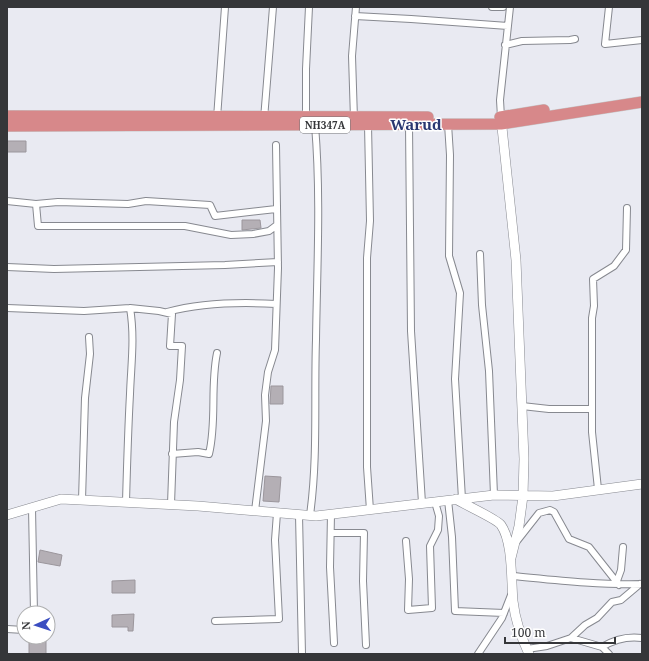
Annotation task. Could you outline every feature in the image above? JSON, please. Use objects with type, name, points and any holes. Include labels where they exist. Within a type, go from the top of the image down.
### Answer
[{"type":"highway","points":[[354,121],[501,121],[642,95]]},
{"type":"highway","name":"NH347A","points":[[7,126],[264,121],[354,121],[368,125],[448,124],[501,121],[642,102]]},
{"type":"highway","points":[[7,116],[217,122]]},
{"type":"street","points":[[217,122],[225,7]]},
{"type":"street","points":[[264,121],[273,7]]},
{"type":"street","points":[[309,7],[309,122],[319,189],[319,272],[316,302],[314,466],[310,516]]},
{"type":"street","points":[[354,121],[352,56],[356,7]]},
{"type":"street","points":[[492,7],[503,7]]},
{"type":"street","points":[[510,7],[500,100],[516,260],[524,459],[523,496],[519,526],[511,558]]},
{"type":"street","points":[[610,7],[605,44],[642,40]]},
{"type":"street","points":[[355,16],[508,26]]},
{"type":"street","points":[[505,45],[522,41],[575,39]]},
{"type":"street","points":[[448,124],[450,155],[450,256],[460,293],[455,379],[455,499],[452,537],[455,611],[504,613]]},
{"type":"street","points":[[368,125],[370,221],[367,258],[367,467],[370,510]]},
{"type":"street","points":[[409,125],[411,331],[422,503]]},
{"type":"street","points":[[255,511],[266,421],[265,395],[268,372],[275,350],[278,262],[276,145]]},
{"type":"street","points":[[7,201],[36,204],[58,202],[128,204],[146,202],[197,203],[210,205],[215,216],[276,209]]},
{"type":"street","points":[[36,204],[38,226],[185,226],[231,235],[258,233],[269,230],[277,225]]},
{"type":"street","points":[[598,489],[591,409],[592,318],[594,306],[593,279],[614,266],[626,250],[627,208]]},
{"type":"street","points":[[480,254],[482,305],[489,371],[494,495]]},
{"type":"street","points":[[7,267],[54,269],[201,266],[278,262]]},
{"type":"street","points":[[165,312],[179,309],[239,303],[276,304]]},
{"type":"street","points":[[7,308],[84,311],[130,308],[172,314],[170,346],[182,346],[172,454],[171,504]]},
{"type":"street","points":[[126,502],[133,352],[133,329],[130,308]]},
{"type":"street","points":[[82,500],[85,398],[90,354],[89,337]]},
{"type":"street","points":[[172,454],[193,452],[209,454],[214,428],[212,408],[217,354]]},
{"type":"street","points":[[522,406],[549,409],[591,409]]},
{"type":"street","points":[[7,514],[61,499],[171,504],[310,516],[494,495],[552,496],[642,484]]},
{"type":"street","points":[[455,499],[473,510],[495,519],[501,525],[511,558],[514,602],[520,634],[528,652],[571,638],[597,618],[612,602],[621,600],[641,584]]},
{"type":"street","points":[[406,541],[409,579],[408,610],[432,608],[430,546],[438,530],[439,516],[435,502]]},
{"type":"street","points":[[32,508],[34,605]]},
{"type":"street","points":[[515,544],[536,516],[545,510],[550,510],[554,512],[569,539],[589,547],[618,583]]},
{"type":"street","points":[[215,621],[278,619],[275,540],[277,513]]},
{"type":"street","points":[[331,514],[334,643]]},
{"type":"street","points":[[299,515],[302,654]]},
{"type":"street","points":[[331,534],[364,534],[363,581],[366,645]]},
{"type":"street","points":[[618,583],[621,570],[623,546]]},
{"type":"street","points":[[512,576],[561,582],[641,584]]},
{"type":"street","points":[[478,654],[504,613],[513,590]]},
{"type":"street","points":[[571,638],[602,647],[609,654]]},
{"type":"street","points":[[602,647],[612,641],[623,638],[642,638]]},
{"type":"building","points":[[7,141],[26,141],[26,152],[7,152]]},
{"type":"building","points":[[242,220],[260,220],[261,228],[242,230]]},
{"type":"building","points":[[271,386],[283,386],[283,404],[270,404]]},
{"type":"building","points":[[265,476],[281,477],[279,502],[263,501]]},
{"type":"building","points":[[40,550],[62,555],[60,566],[38,562]]},
{"type":"building","points":[[135,580],[135,593],[112,593],[112,581]]},
{"type":"building","points":[[134,614],[133,631],[128,631],[128,627],[112,627],[112,615]]},
{"type":"building","points":[[29,645],[46,645],[46,654],[29,654]]},
{"type":"district","name":"Warud","points":[[416,125]]}]
